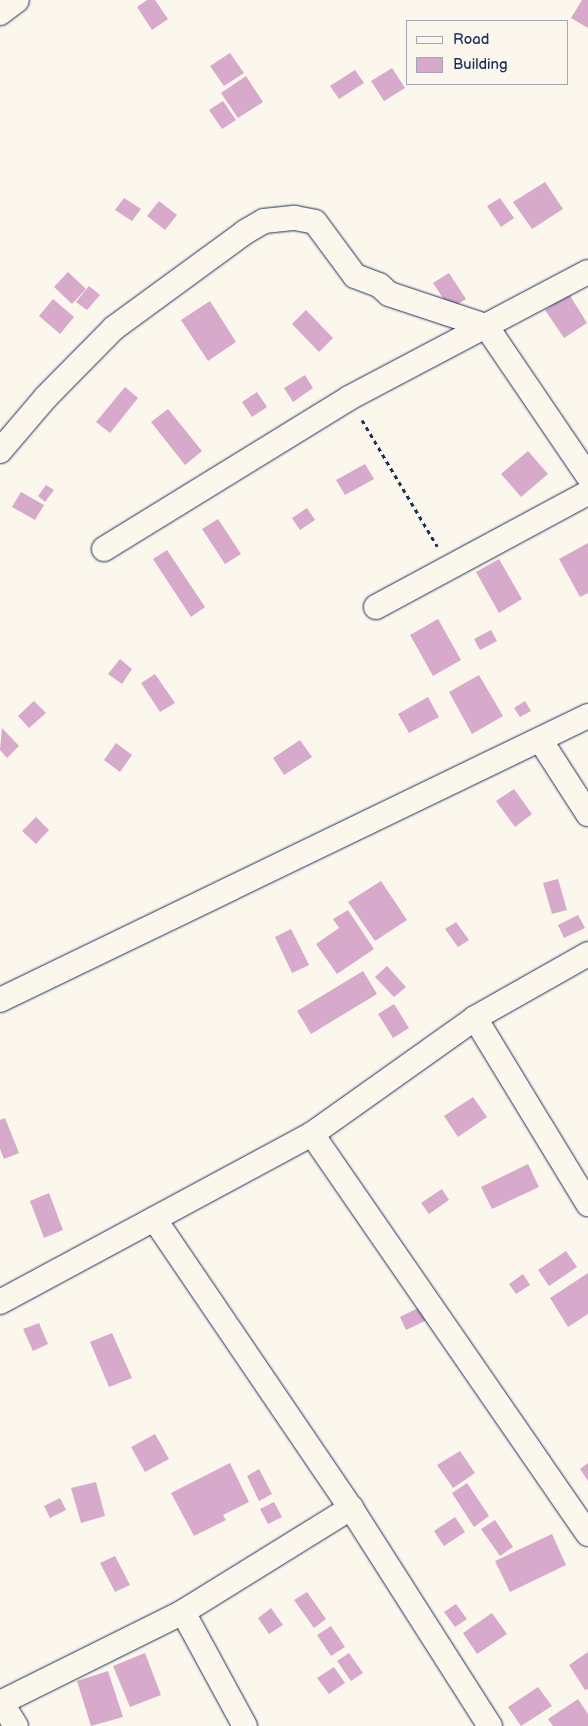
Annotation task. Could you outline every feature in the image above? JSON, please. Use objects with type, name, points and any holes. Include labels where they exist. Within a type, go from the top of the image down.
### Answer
[{"type":"street","points":[[0,13],[17,0]]},
{"type":"street","points":[[0,451],[46,397],[114,328],[188,271],[264,221],[295,218],[315,222],[355,276],[379,285],[389,294],[486,326],[588,476]]},
{"type":"street","points":[[104,549],[349,398],[588,272]]},
{"type":"street","points":[[376,606],[451,569],[588,493]]},
{"type":"street","points":[[0,1000],[541,742],[588,716]]},
{"type":"street","points":[[541,742],[588,814]]},
{"type":"street","points":[[0,1302],[156,1220],[312,1134],[475,1018],[588,954]]},
{"type":"street","points":[[475,1018],[588,1204]]},
{"type":"street","points":[[312,1134],[588,1534]]},
{"type":"street","points":[[156,1220],[350,1508],[490,1726]]},
{"type":"street","points":[[16,1726],[0,1703],[183,1612],[350,1508]]},
{"type":"street","points":[[183,1612],[245,1726]]},
{"type":"path","points":[[349,398],[451,569]]},
{"type":"building","points":[[147,0],[155,0],[168,19],[152,30],[137,7]]},
{"type":"building","points":[[582,0],[588,0],[588,28],[571,18]]},
{"type":"building","points":[[230,53],[244,73],[224,86],[210,66]]},
{"type":"building","points":[[392,68],[405,88],[384,101],[371,81]]},
{"type":"building","points":[[355,70],[364,83],[339,99],[330,86]]},
{"type":"building","points":[[246,76],[263,102],[238,118],[221,93]]},
{"type":"building","points":[[223,101],[236,120],[222,129],[209,110]]},
{"type":"building","points":[[545,182],[563,209],[532,229],[513,202]]},
{"type":"building","points":[[124,198],[141,209],[132,221],[115,210]]},
{"type":"building","points":[[500,198],[514,218],[501,227],[487,206]]},
{"type":"building","points":[[159,201],[177,215],[165,230],[147,216]]},
{"type":"building","points":[[68,272],[86,289],[72,304],[54,287]]},
{"type":"building","points":[[449,273],[466,299],[450,309],[433,283]]},
{"type":"building","points":[[89,286],[100,295],[87,310],[76,302]]},
{"type":"building","points":[[569,294],[587,323],[564,338],[545,310]]},
{"type":"building","points":[[53,299],[74,317],[60,334],[39,316]]},
{"type":"building","points":[[210,301],[236,342],[208,361],[181,320]]},
{"type":"building","points":[[306,310],[333,338],[319,352],[292,324]]},
{"type":"building","points":[[305,375],[313,388],[293,402],[284,388]]},
{"type":"building","points":[[125,387],[138,398],[110,433],[96,422]]},
{"type":"building","points":[[257,392],[267,407],[252,417],[242,402]]},
{"type":"building","points":[[168,409],[202,451],[185,465],[151,422]]},
{"type":"building","points":[[528,451],[548,474],[521,497],[501,474]]},
{"type":"building","points":[[365,464],[374,479],[345,495],[336,480]]},
{"type":"building","points":[[46,485],[54,490],[45,502],[38,496]]},
{"type":"building","points":[[21,492],[44,505],[35,520],[12,507]]},
{"type":"building","points":[[307,508],[315,520],[300,530],[292,518]]},
{"type":"building","points":[[218,519],[241,554],[225,564],[202,529]]},
{"type":"building","points":[[588,543],[588,593],[580,597],[559,559]]},
{"type":"building","points":[[167,550],[205,607],[191,617],[153,559]]},
{"type":"building","points":[[499,559],[522,599],[499,613],[476,572]]},
{"type":"building","points":[[438,619],[461,660],[433,676],[410,635]]},
{"type":"building","points":[[491,630],[497,641],[480,650],[474,639]]},
{"type":"building","points":[[120,659],[132,669],[122,684],[108,674]]},
{"type":"building","points":[[155,674],[175,703],[160,712],[141,683]]},
{"type":"building","points":[[479,675],[503,716],[472,734],[449,692]]},
{"type":"building","points":[[428,697],[439,717],[409,733],[398,714]]},
{"type":"building","points":[[34,701],[46,713],[29,728],[18,716]]},
{"type":"building","points":[[525,701],[531,711],[520,717],[514,708]]},
{"type":"building","points":[[2,728],[19,746],[7,758],[0,750]]},
{"type":"building","points":[[300,740],[312,757],[284,775],[273,758]]},
{"type":"building","points":[[116,743],[132,755],[120,772],[104,760]]},
{"type":"building","points":[[514,789],[532,814],[515,827],[496,801]]},
{"type":"building","points":[[36,817],[49,830],[36,844],[22,831]]},
{"type":"building","points":[[558,879],[567,910],[552,914],[543,883]]},
{"type":"building","points":[[381,881],[407,920],[375,941],[348,902]]},
{"type":"building","points":[[348,910],[374,949],[337,974],[316,944],[339,928],[333,919]]},
{"type":"building","points":[[578,915],[585,928],[564,938],[558,925]]},
{"type":"building","points":[[456,922],[469,940],[458,947],[445,929]]},
{"type":"building","points":[[291,929],[309,965],[292,973],[275,937]]},
{"type":"building","points":[[387,966],[406,987],[394,997],[375,977]]},
{"type":"building","points":[[363,971],[377,994],[311,1034],[297,1011]]},
{"type":"building","points":[[394,1004],[409,1028],[393,1038],[378,1014]]},
{"type":"building","points":[[473,1097],[487,1117],[458,1137],[444,1116]]},
{"type":"building","points":[[5,1118],[19,1153],[4,1159],[0,1149],[0,1120]]},
{"type":"building","points":[[528,1164],[539,1187],[492,1209],[481,1187]]},
{"type":"building","points":[[442,1189],[449,1200],[429,1214],[421,1203]]},
{"type":"building","points":[[49,1193],[63,1230],[44,1238],[30,1201]]},
{"type":"building","points":[[566,1251],[577,1267],[549,1286],[538,1270]]},
{"type":"building","points":[[588,1273],[588,1314],[568,1327],[550,1298]]},
{"type":"building","points":[[523,1274],[530,1285],[516,1294],[509,1284]]},
{"type":"building","points":[[420,1307],[427,1320],[406,1330],[400,1317]]},
{"type":"building","points":[[39,1323],[48,1344],[33,1351],[23,1329]]},
{"type":"building","points":[[112,1333],[132,1378],[109,1387],[90,1342]]},
{"type":"building","points":[[155,1434],[169,1459],[145,1472],[131,1447]]},
{"type":"building","points":[[460,1451],[475,1473],[453,1488],[437,1465]]},
{"type":"building","points":[[230,1463],[249,1502],[223,1515],[226,1520],[194,1536],[171,1493]]},
{"type":"building","points":[[588,1463],[588,1481],[580,1469]]},
{"type":"building","points":[[259,1469],[272,1494],[259,1501],[247,1476]]},
{"type":"building","points":[[96,1482],[105,1516],[81,1523],[71,1488]]},
{"type":"building","points":[[467,1483],[489,1516],[474,1527],[452,1493]]},
{"type":"building","points":[[60,1498],[66,1510],[50,1518],[44,1506]]},
{"type":"building","points":[[274,1502],[282,1517],[268,1524],[260,1509]]},
{"type":"building","points":[[455,1517],[465,1532],[444,1546],[434,1531]]},
{"type":"building","points":[[495,1520],[513,1547],[500,1556],[481,1529]]},
{"type":"building","points":[[552,1534],[566,1565],[510,1592],[495,1561]]},
{"type":"building","points":[[115,1556],[130,1585],[115,1592],[100,1563]]},
{"type":"building","points":[[307,1592],[326,1619],[314,1628],[294,1600]]},
{"type":"building","points":[[456,1604],[467,1619],[455,1627],[444,1612]]},
{"type":"building","points":[[271,1608],[283,1625],[269,1634],[258,1618]]},
{"type":"building","points":[[492,1613],[507,1634],[477,1654],[463,1633]]},
{"type":"building","points":[[331,1626],[345,1647],[331,1656],[317,1635]]},
{"type":"building","points":[[588,1652],[588,1689],[585,1690],[569,1665]]},
{"type":"building","points":[[145,1653],[161,1695],[130,1707],[113,1666]]},
{"type":"building","points":[[349,1653],[363,1673],[351,1681],[337,1661]]},
{"type":"building","points":[[334,1667],[345,1683],[329,1694],[317,1678]]},
{"type":"building","points":[[108,1671],[123,1717],[91,1726],[77,1681]]},
{"type":"building","points":[[538,1687],[552,1706],[521,1726],[508,1707]]},
{"type":"building","points":[[578,1699],[588,1714],[588,1726],[553,1726],[548,1719]]}]
